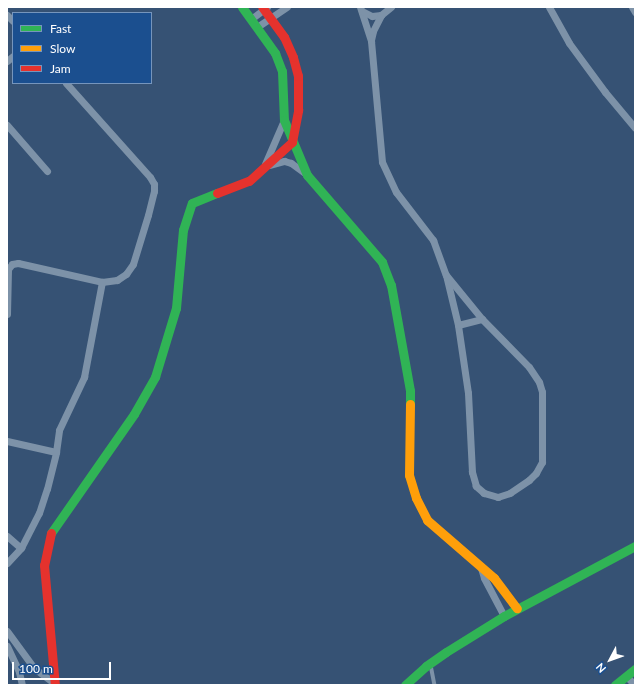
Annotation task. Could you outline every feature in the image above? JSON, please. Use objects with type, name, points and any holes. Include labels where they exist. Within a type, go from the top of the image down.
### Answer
[{"type":"street","points":[[242,7],[275,53],[282,71],[284,120],[306,175]]},
{"type":"street","points":[[257,27],[287,7]]},
{"type":"street","points":[[371,40],[373,31],[381,15],[392,7]]},
{"type":"street","points":[[549,7],[569,43],[605,92],[635,128]]},
{"type":"street","points":[[632,7],[635,12]]},
{"type":"street","points":[[55,684],[44,565],[51,533],[134,414],[155,377],[176,308],[182,265],[183,230],[192,203],[249,181],[292,142],[298,110],[298,76],[293,57],[284,37],[264,8],[251,19]]},
{"type":"street","points":[[361,9],[372,16],[381,15]]},
{"type":"street","points":[[361,9],[371,40],[382,162],[396,192],[433,240],[446,275],[458,326],[468,393],[472,472],[476,486],[491,497],[498,497],[510,493],[528,480],[536,473],[542,462],[542,392],[539,382],[529,367],[482,319],[446,275]]},
{"type":"street","points":[[7,314],[8,269],[15,263],[102,282],[117,280],[126,274],[133,264],[148,215],[154,190],[154,184],[150,177],[67,84]]},
{"type":"street","points":[[264,168],[284,120]]},
{"type":"street","points":[[7,126],[47,171]]},
{"type":"street","points":[[264,168],[276,162],[284,161],[298,168],[306,175],[382,262],[391,285],[396,306],[410,391],[411,428],[409,475],[416,498],[427,520],[502,586],[517,608]]},
{"type":"street","points":[[7,563],[21,548],[39,513],[48,489],[56,452],[58,430],[84,377],[102,282]]},
{"type":"street","points":[[458,326],[482,319]]},
{"type":"street","points":[[7,441],[56,452]]},
{"type":"street","points":[[7,536],[21,548]]},
{"type":"street","points":[[405,685],[431,663],[517,608],[635,546]]},
{"type":"street","points":[[481,568],[484,578],[504,616]]},
{"type":"street","points":[[7,631],[34,668],[55,684]]},
{"type":"street","points":[[7,646],[19,672],[22,685]]},
{"type":"street","points":[[615,685],[635,669]]},
{"type":"street","points":[[626,676],[635,685]]},
{"type":"lane","points":[[431,663],[435,685]]},
{"type":"traffic: fast","points":[[242,7],[275,53],[282,71],[284,120],[307,175],[382,262],[391,285],[410,391],[410,404]]},
{"type":"traffic: fast","points":[[51,533],[134,414],[155,377],[176,308],[183,230],[192,203],[217,193]]},
{"type":"traffic: fast","points":[[405,685],[426,666],[446,652],[504,616],[635,546]]},
{"type":"traffic: fast","points":[[615,685],[635,669]]},
{"type":"traffic: slow","points":[[410,404],[409,475],[416,498],[427,520],[494,578],[517,608]]},
{"type":"traffic: jam","points":[[217,193],[249,181],[292,142],[298,110],[298,76],[293,57],[284,37],[262,7]]},
{"type":"traffic: jam","points":[[51,533],[44,565],[55,685]]}]
